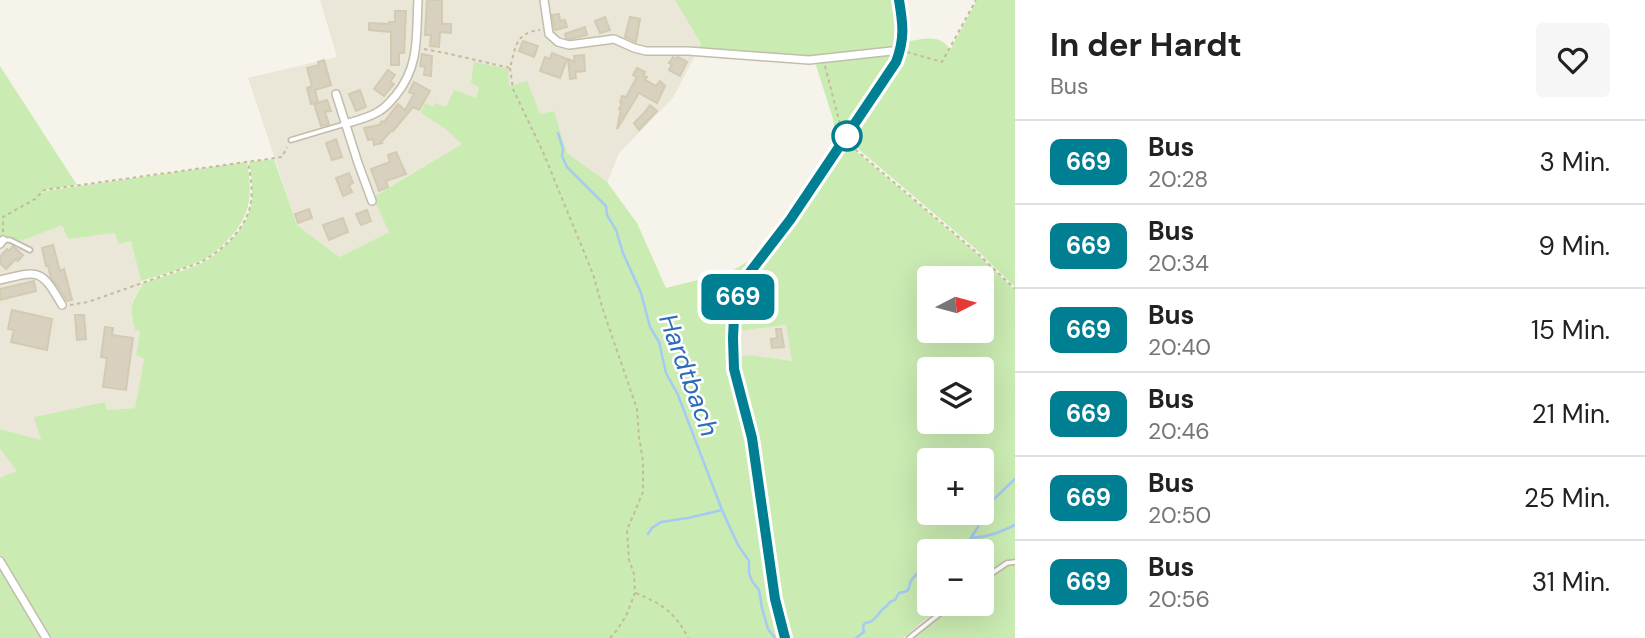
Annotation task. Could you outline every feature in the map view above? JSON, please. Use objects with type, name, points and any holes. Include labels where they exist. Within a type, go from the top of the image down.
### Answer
[{"type":"main road","points":[[785,638],[775,599],[752,438],[734,369],[734,317],[738,297],[747,276],[790,220],[888,75],[901,50],[903,34],[899,0]]},
{"type":"street","points":[[345,124],[376,114],[387,106],[403,87],[412,69],[416,48],[418,0]]},
{"type":"street","points":[[544,0],[549,34],[558,42],[569,46],[614,39],[646,51],[688,51],[809,60],[901,50]]},
{"type":"street","points":[[336,94],[372,201]]},
{"type":"street","points":[[0,280],[27,273],[43,276],[62,305]]},
{"type":"street","points":[[0,561],[46,638]]},
{"type":"lane","points":[[291,139],[345,124]]},
{"type":"lane","points":[[2,242],[10,240],[30,250]]},
{"type":"lane","points":[[994,572],[1007,563],[1015,562]]},
{"type":"lane","points":[[909,638],[937,616]]},
{"type":"path","points":[[901,50],[942,62],[976,0]]},
{"type":"path","points":[[547,30],[527,33],[520,37],[510,68],[513,89],[543,152],[593,274],[637,409],[643,461],[643,492],[627,530],[635,593],[626,616],[610,638]]},
{"type":"path","points":[[416,48],[510,68]]},
{"type":"path","points":[[823,60],[844,140],[976,252],[1015,289]]},
{"type":"path","points":[[2,242],[2,217],[36,199],[44,190],[282,157],[291,139]]},
{"type":"path","points":[[62,305],[88,302],[211,257],[235,234],[249,210],[252,189],[248,162]]},
{"type":"path","points":[[635,593],[664,607],[677,619],[688,638]]},
{"type":"shaded area","points":[[320,0],[675,0],[701,44],[673,98],[619,153],[607,183],[567,153],[554,111],[540,115],[509,86],[479,87],[476,98],[443,127],[462,144],[374,196],[389,232],[339,257],[297,225],[248,78],[337,57]]},
{"type":"shaded area","points":[[62,225],[68,239],[115,233],[131,241],[142,286],[134,297],[132,318],[135,330],[140,331],[136,355],[144,359],[135,408],[107,410],[105,402],[35,417],[41,440],[0,429],[0,239],[8,235],[21,241]]},
{"type":"shaded area","points":[[787,325],[792,361],[749,355],[737,357],[737,331]]},
{"type":"shaded area","points":[[0,449],[18,472],[0,478]]},
{"type":"green space","points":[[675,0],[895,0],[900,29],[899,48],[823,58],[698,50],[701,44]]},
{"type":"green space","points":[[977,0],[1015,0],[1015,287],[978,251],[849,141],[903,59],[906,42],[936,39],[942,41],[950,50]]},
{"type":"green space","points":[[897,52],[885,75],[837,144],[833,119],[815,62]]},
{"type":"green space","points":[[474,62],[508,69],[509,86],[527,81],[540,114],[554,111],[567,153],[607,182],[637,223],[666,288],[730,272],[759,255],[744,275],[730,358],[749,355],[792,361],[786,325],[737,331],[742,298],[751,277],[845,142],[975,252],[990,266],[917,266],[917,343],[994,343],[994,270],[1015,290],[1015,560],[994,572],[994,539],[917,539],[917,616],[931,616],[903,638],[50,638],[0,555],[0,478],[17,471],[0,449],[0,429],[41,440],[34,417],[105,402],[107,410],[135,408],[144,359],[136,355],[140,331],[135,330],[132,312],[133,302],[141,284],[202,263],[219,251],[242,227],[252,198],[249,162],[274,159],[297,225],[339,257],[389,232],[373,197],[462,144],[443,127],[421,113],[425,103],[433,107],[435,103],[446,107],[454,90],[476,98],[479,87],[471,83]]},
{"type":"green space","points":[[0,66],[77,185],[44,190],[41,194],[45,191],[247,162],[250,196],[245,215],[234,233],[206,258],[141,281],[131,241],[119,244],[115,233],[68,239],[62,225],[21,241],[8,236],[0,239]]},
{"type":"green space","points":[[1015,563],[1015,638],[912,638],[940,616],[994,616],[994,574]]},
{"type":"green space","points":[[0,565],[43,638],[0,638]]},
{"type":"building","points":[[427,0],[442,0],[442,24],[451,24],[451,33],[440,32],[439,47],[430,46],[431,35],[425,35]]},
{"type":"building","points":[[395,11],[406,11],[404,53],[399,53],[399,65],[391,65],[391,32],[369,30],[369,23],[395,22]]},
{"type":"building","points":[[559,14],[560,21],[565,20],[567,27],[555,30],[552,15]]},
{"type":"building","points":[[605,17],[610,30],[600,33],[595,21]]},
{"type":"building","points":[[630,17],[640,19],[636,42],[625,37]]},
{"type":"building","points":[[585,27],[587,35],[566,38],[565,34]]},
{"type":"building","points":[[523,41],[538,46],[534,57],[519,51]]},
{"type":"building","points":[[552,53],[567,59],[560,78],[540,71],[545,57],[550,59]]},
{"type":"building","points":[[422,54],[432,56],[431,76],[424,75],[425,67],[420,66]]},
{"type":"building","points":[[584,55],[585,71],[575,72],[576,78],[570,79],[568,59],[575,62],[574,56]]},
{"type":"building","points":[[673,57],[687,62],[680,76],[669,70]]},
{"type":"building","points":[[324,60],[331,85],[315,90],[318,102],[311,104],[307,88],[312,86],[307,68],[319,65],[318,62]]},
{"type":"building","points":[[637,68],[645,72],[645,80],[656,86],[660,81],[665,86],[657,103],[639,93],[617,129],[620,102],[622,96],[626,97],[637,77],[633,75]]},
{"type":"building","points":[[388,70],[395,75],[390,82],[394,84],[384,96],[374,89]]},
{"type":"building","points":[[414,82],[430,91],[419,110],[413,107],[382,143],[374,145],[373,139],[368,140],[364,128],[384,122],[398,104],[405,110],[414,94],[409,92]]},
{"type":"building","points":[[360,90],[366,107],[356,111],[349,94]]},
{"type":"building","points":[[327,100],[331,111],[325,112],[329,124],[321,126],[314,104]]},
{"type":"building","points":[[650,105],[657,111],[639,130],[634,123]]},
{"type":"building","points":[[336,139],[342,157],[332,160],[326,143]]},
{"type":"building","points":[[396,152],[406,174],[386,181],[388,187],[379,191],[371,169],[390,162],[388,155]]},
{"type":"building","points":[[349,173],[353,183],[349,185],[352,192],[343,196],[336,178]]},
{"type":"building","points":[[309,209],[312,218],[298,223],[295,214]]},
{"type":"building","points":[[367,210],[371,221],[361,225],[356,214]]},
{"type":"building","points":[[343,218],[348,232],[329,240],[323,225]]},
{"type":"building","points":[[53,245],[60,271],[64,269],[72,300],[67,301],[46,266],[42,248]]},
{"type":"building","points":[[13,246],[23,255],[6,269],[0,263],[0,257]]},
{"type":"building","points":[[34,281],[36,291],[0,300],[0,289]]},
{"type":"building","points":[[12,310],[52,319],[47,350],[11,342],[14,330],[8,329]]},
{"type":"building","points":[[75,315],[84,315],[86,339],[77,340]]},
{"type":"building","points":[[105,327],[113,328],[112,335],[133,338],[126,390],[103,387],[107,358],[101,357]]},
{"type":"building","points":[[776,329],[781,329],[784,347],[772,348],[771,339],[777,338]]},
{"type":"waterway","name":"Hardtbach","points":[[558,133],[567,167],[606,206],[607,215],[616,230],[641,293],[650,327],[659,342],[666,373],[678,395],[722,510],[738,545],[749,561],[749,573],[759,590],[768,629],[775,638]]},
{"type":"waterway","points":[[970,539],[981,516],[1015,479]]},
{"type":"waterway","points":[[648,534],[661,522],[722,510]]},
{"type":"waterway","points":[[972,538],[994,534],[1015,525]]},
{"type":"waterway","points":[[856,638],[864,632],[865,623],[874,620],[899,593],[908,590],[917,574]]},
{"type":"bus line","name":"669","points":[[785,638],[775,599],[752,438],[734,369],[734,317],[738,297],[747,276],[790,220],[896,62],[903,34],[899,0]]}]
